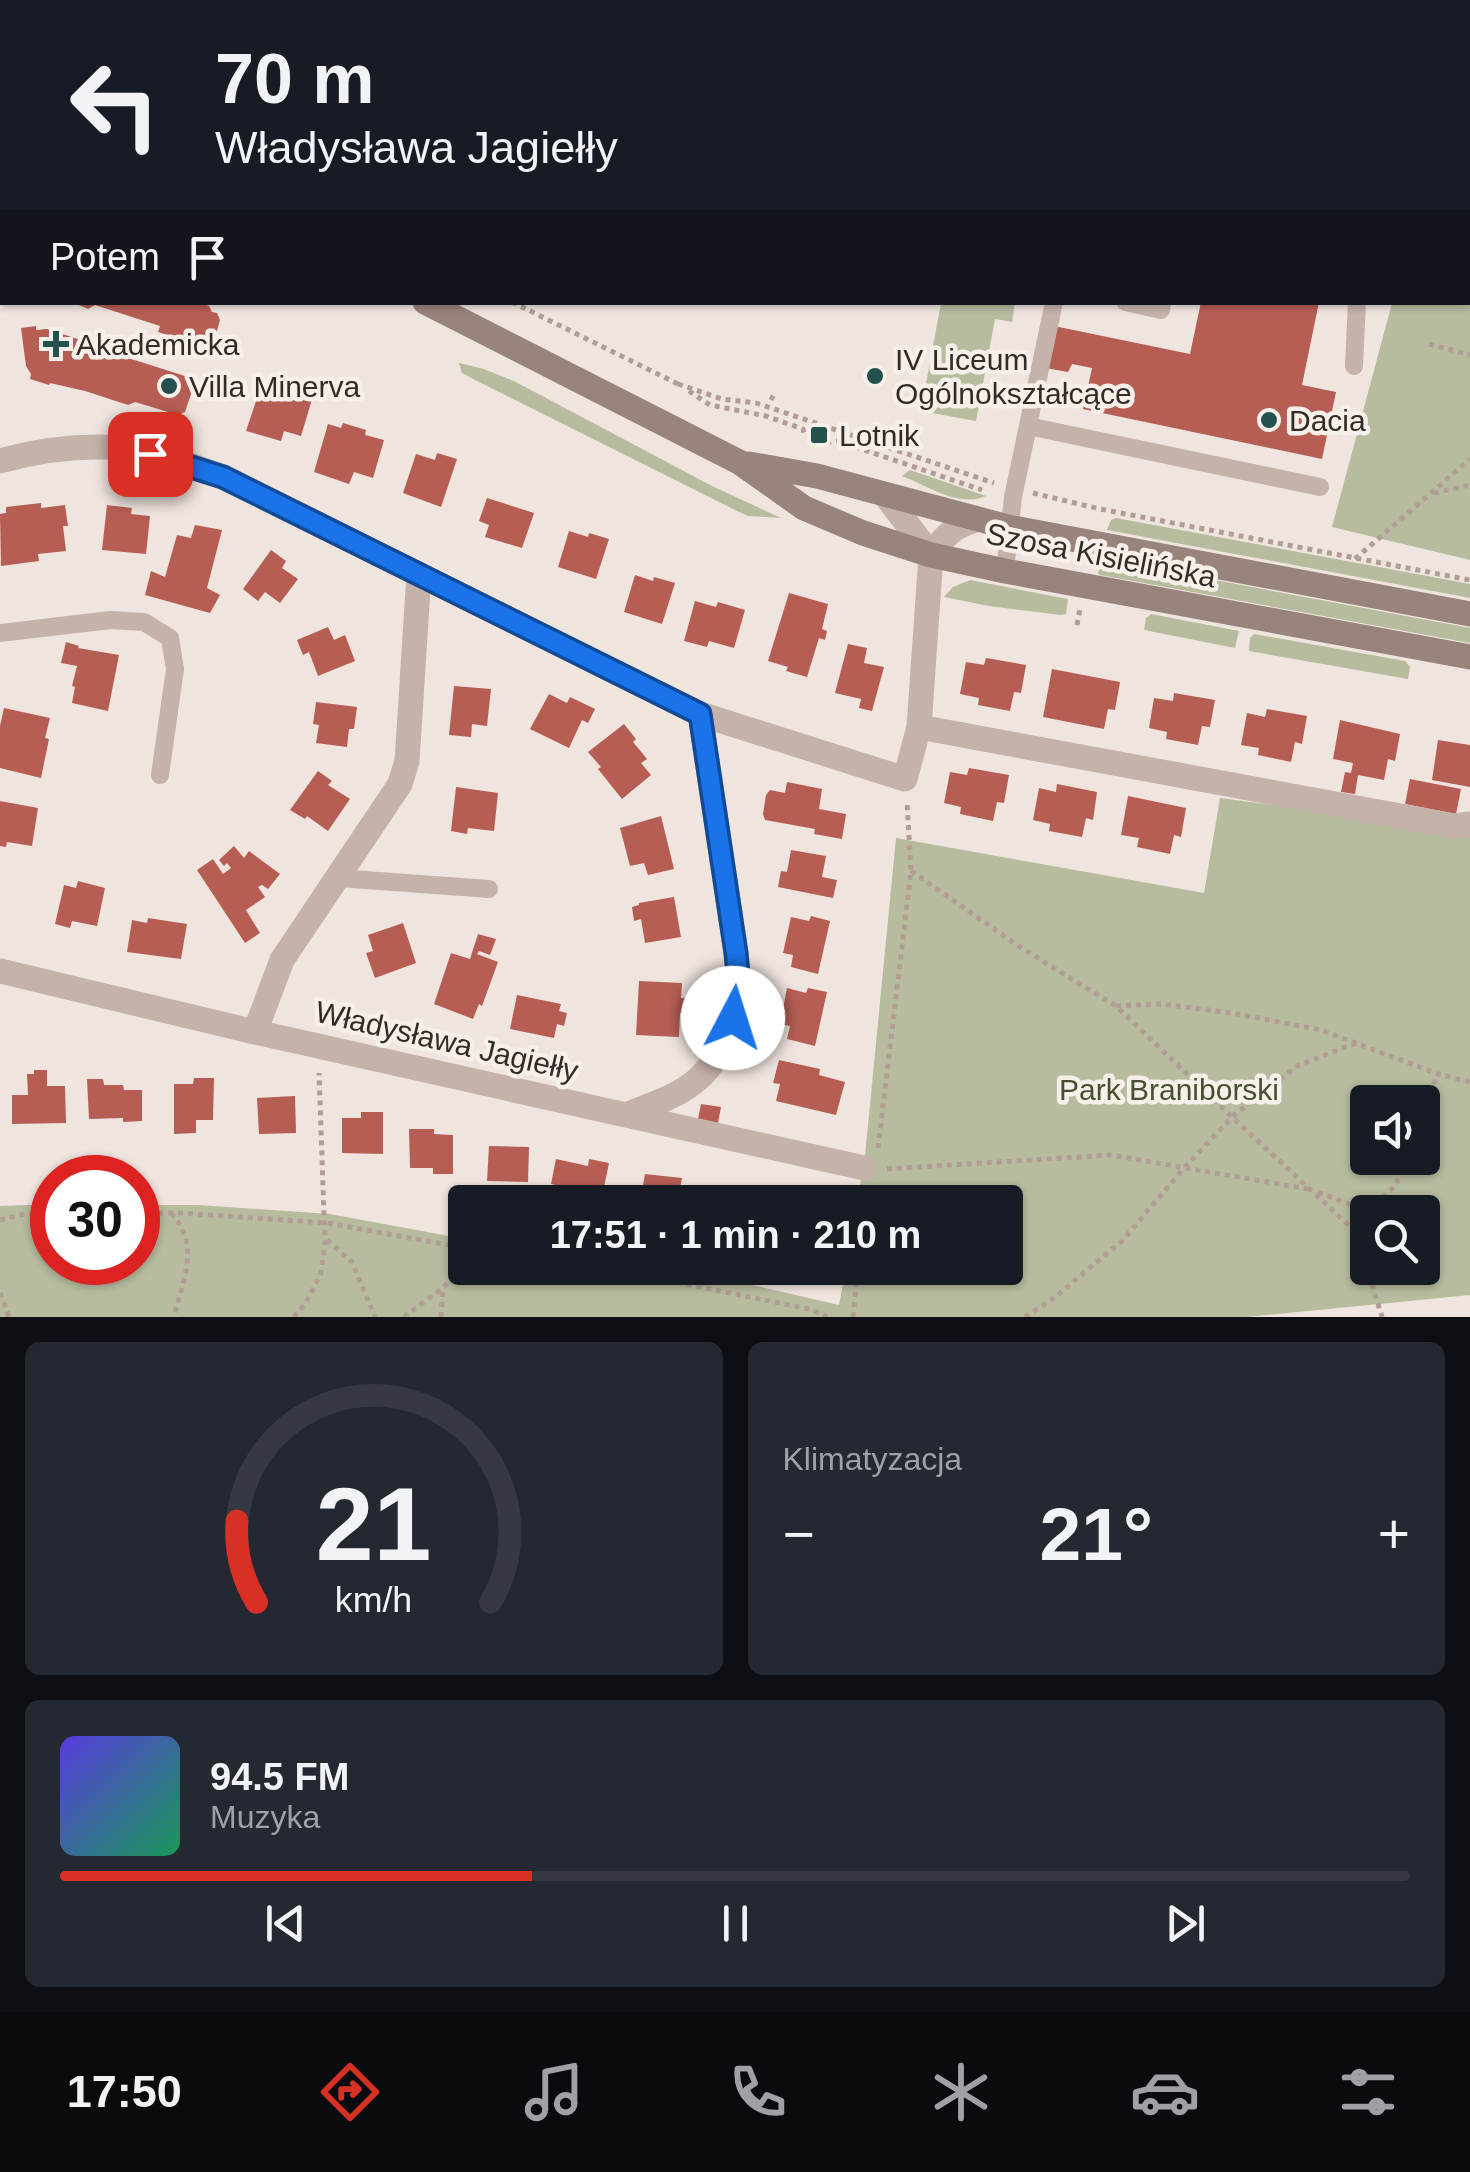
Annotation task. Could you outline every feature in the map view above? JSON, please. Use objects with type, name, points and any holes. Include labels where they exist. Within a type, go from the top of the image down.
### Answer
[{"type":"street","name":"Szosa Kisielińska","points":[[432,305],[739,462],[804,508],[863,533],[931,555],[1005,571],[1470,658]]},
{"type":"street","points":[[0,461],[83,448],[128,448],[223,477],[700,714],[905,779],[919,727],[931,555],[959,524],[978,519]]},
{"type":"street","name":"Szosa Kisielińska","points":[[739,462],[817,476],[1008,527],[1470,614]]},
{"type":"street","points":[[885,495],[931,555]]},
{"type":"street","points":[[254,1032],[282,960],[400,784],[407,761],[419,574]]},
{"type":"street","points":[[626,1114],[665,1099],[698,1079],[720,1050],[733,1018],[739,985],[736,953],[700,714]]},
{"type":"street","points":[[919,727],[1454,826],[1470,824]]},
{"type":"street","name":"Władysława Jagiełły","points":[[0,971],[868,1169]]},
{"type":"lane","points":[[1005,571],[1014,489],[1053,305]]},
{"type":"lane","points":[[1138,305],[1161,310],[1162,305]]},
{"type":"lane","points":[[1354,366],[1358,305]]},
{"type":"lane","points":[[1028,426],[1320,488]]},
{"type":"lane","points":[[0,633],[110,620],[144,622],[170,638],[176,669],[160,775]]},
{"type":"lane","points":[[338,878],[489,889]]},
{"type":"path","points":[[518,305],[678,384],[722,400],[756,402],[1014,489],[1470,580]]},
{"type":"path","points":[[1429,344],[1470,355]]},
{"type":"path","points":[[678,384],[710,405],[766,416],[803,429],[804,434],[838,441],[992,493]]},
{"type":"path","points":[[772,400],[775,392]]},
{"type":"path","points":[[1355,559],[1470,459]]},
{"type":"path","points":[[1429,494],[1470,485]]},
{"type":"path","points":[[868,1169],[876,1159],[911,871],[905,779]]},
{"type":"path","points":[[911,871],[1023,949],[1116,1006],[1312,1190],[1356,1232],[1382,1317]]},
{"type":"path","points":[[1116,1006],[1160,1004],[1321,1030],[1470,1082]]},
{"type":"path","points":[[1025,1317],[1054,1298],[1122,1240],[1232,1118],[1297,1066],[1356,1043]]},
{"type":"path","points":[[294,1317],[321,1273],[325,1238],[316,1045]]},
{"type":"path","points":[[1433,1085],[1438,1074]]},
{"type":"path","points":[[868,1169],[1111,1155],[1312,1190],[1352,1205],[1374,1205],[1396,1185],[1400,1175]]},
{"type":"path","points":[[160,1213],[324,1223],[448,1245]]},
{"type":"path","points":[[171,1213],[186,1233],[188,1247],[188,1265],[174,1317]]},
{"type":"path","points":[[0,1220],[30,1214]]},
{"type":"path","points":[[325,1238],[352,1262],[375,1317]]},
{"type":"path","points":[[404,1317],[448,1283]]},
{"type":"path","points":[[680,1285],[808,1309],[828,1317]]},
{"type":"path","points":[[852,1317],[856,1285]]},
{"type":"path","points":[[441,1317],[444,1288]]},
{"type":"path","points":[[0,1293],[8,1317]]},
{"type":"green space","points":[[941,305],[1015,305],[1012,322],[995,319],[976,421],[921,411]]},
{"type":"green space","points":[[1391,305],[1470,305],[1470,560],[1332,527]]},
{"type":"green space","points":[[459,363],[514,381],[712,486],[781,518],[748,516],[737,511],[475,380],[462,373]]},
{"type":"green space","points":[[910,470],[986,496],[954,498],[902,476]]},
{"type":"green space","points":[[1116,518],[1470,584],[1470,598],[1107,530]]},
{"type":"green space","points":[[1103,559],[1470,628],[1470,643],[1100,575]]},
{"type":"green space","points":[[970,580],[1068,599],[1066,614],[944,597],[953,587]]},
{"type":"green space","points":[[1151,614],[1239,631],[1235,648],[1144,630]]},
{"type":"green space","points":[[1254,634],[1405,661],[1410,667],[1408,679],[1249,651]]},
{"type":"green space","name":"Park Braniborski","points":[[1220,798],[1470,831],[1470,1295],[1246,1317],[0,1317],[0,1206],[30,1205],[30,1285],[160,1285],[160,1205],[198,1205],[330,1214],[448,1236],[448,1285],[752,1285],[839,1305],[843,1285],[1023,1285],[1023,1185],[860,1185],[896,838],[1204,893]]},
{"type":"building","points":[[95,305],[206,305],[220,320],[213,344],[206,347],[158,332],[160,326]]},
{"type":"building","points":[[1200,305],[1318,305],[1302,385],[1336,392],[1322,459],[1083,409],[1092,368],[1072,364],[1068,372],[1046,368],[1054,326],[1190,354]]},
{"type":"building","points":[[36,326],[36,330],[47,329],[99,346],[97,353],[101,355],[113,359],[119,355],[191,378],[194,385],[185,412],[178,415],[135,402],[128,405],[30,379],[21,328]]},
{"type":"building","points":[[274,390],[293,396],[294,391],[313,396],[301,436],[284,431],[281,441],[246,431],[259,392],[273,396]]},
{"type":"building","points":[[343,423],[384,440],[373,478],[354,472],[349,484],[314,472],[328,424],[341,428]]},
{"type":"building","points":[[437,453],[457,459],[441,507],[403,493],[416,454],[435,460]]},
{"type":"building","points":[[487,498],[534,513],[522,548],[485,537],[489,525],[479,521]]},
{"type":"building","points":[[41,503],[41,508],[65,505],[66,551],[38,554],[39,561],[1,566],[0,514],[6,513],[6,507]]},
{"type":"building","points":[[107,505],[132,508],[131,514],[150,516],[146,554],[102,550]]},
{"type":"building","points":[[195,525],[222,530],[207,588],[220,595],[210,613],[145,595],[151,571],[165,577],[177,535],[191,538]]},
{"type":"building","points":[[569,531],[609,539],[596,579],[558,567]]},
{"type":"building","points":[[271,550],[286,561],[282,568],[298,579],[280,603],[265,592],[258,601],[243,589]]},
{"type":"building","points":[[635,575],[675,583],[662,624],[624,612]]},
{"type":"building","points":[[789,593],[828,604],[822,629],[827,631],[825,640],[819,638],[807,677],[768,661]]},
{"type":"building","points":[[695,601],[716,607],[718,602],[745,610],[734,648],[709,641],[707,647],[684,641]]},
{"type":"building","points":[[328,627],[334,640],[345,635],[355,661],[318,676],[309,652],[303,655],[297,640]]},
{"type":"building","points":[[66,642],[119,655],[108,711],[72,703],[77,666],[61,663]]},
{"type":"building","points":[[848,644],[867,648],[864,663],[884,667],[872,711],[859,708],[861,699],[835,693]]},
{"type":"building","points":[[986,658],[1026,665],[1021,693],[1014,692],[1010,711],[978,705],[979,698],[960,694],[966,662],[984,665]]},
{"type":"building","points":[[1052,669],[1120,682],[1115,710],[1108,709],[1104,729],[1043,717]]},
{"type":"building","points":[[454,686],[491,689],[487,726],[472,724],[471,737],[449,735]]},
{"type":"building","points":[[1174,693],[1215,700],[1210,727],[1202,726],[1198,745],[1166,739],[1167,732],[1149,728],[1154,698],[1173,701]]},
{"type":"building","points":[[549,694],[567,703],[570,697],[595,709],[588,723],[582,720],[569,748],[530,729]]},
{"type":"building","points":[[316,702],[357,707],[347,747],[316,743]]},
{"type":"building","points":[[4,708],[50,718],[41,778],[0,768]]},
{"type":"building","points":[[1267,709],[1307,716],[1302,744],[1295,742],[1291,762],[1258,755],[1259,748],[1241,745],[1247,713],[1265,717]]},
{"type":"building","points":[[1340,720],[1400,734],[1395,761],[1388,759],[1384,780],[1358,775],[1355,794],[1341,792],[1345,772],[1351,773],[1353,763],[1333,759]]},
{"type":"building","points":[[624,724],[647,759],[641,763],[651,775],[622,799],[588,752]]},
{"type":"building","points":[[1438,740],[1470,745],[1470,787],[1432,780]]},
{"type":"building","points":[[969,768],[1009,775],[1004,803],[997,802],[993,821],[960,814],[961,807],[944,803],[950,772],[967,775]]},
{"type":"building","points":[[318,771],[332,781],[328,785],[350,799],[328,831],[290,810]]},
{"type":"building","points":[[1410,779],[1461,789],[1456,814],[1405,804]]},
{"type":"building","points":[[787,782],[822,789],[819,809],[846,814],[842,839],[814,834],[815,829],[765,820],[766,795],[770,790],[785,793]]},
{"type":"building","points":[[1057,784],[1097,792],[1093,820],[1086,818],[1082,837],[1049,831],[1050,824],[1033,820],[1039,788],[1056,792]]},
{"type":"building","points":[[456,787],[498,793],[494,831],[451,831]]},
{"type":"building","points":[[1128,796],[1186,808],[1181,837],[1174,835],[1170,854],[1137,847],[1139,838],[1121,835]]},
{"type":"building","points":[[0,801],[38,808],[32,846],[7,842],[6,847],[0,846]]},
{"type":"building","points":[[661,816],[674,869],[648,875],[644,863],[630,866],[620,828]]},
{"type":"building","points":[[234,846],[244,858],[249,851],[280,874],[268,889],[258,887],[265,897],[246,910],[260,933],[245,943],[197,870],[213,859],[223,874],[231,868],[219,860]]},
{"type":"building","points":[[791,850],[826,856],[822,877],[837,880],[833,898],[778,887],[781,871],[787,872]]},
{"type":"building","points":[[78,881],[105,888],[97,926],[72,921],[70,928],[55,924],[64,885],[76,888]]},
{"type":"building","points":[[674,897],[681,937],[645,943],[641,919],[634,921],[632,907]]},
{"type":"building","points":[[811,916],[830,921],[818,974],[791,967],[793,955],[783,953],[791,917],[809,921]]},
{"type":"building","points":[[148,918],[187,924],[181,959],[127,952],[132,920],[147,923]]},
{"type":"building","points":[[403,923],[416,963],[375,978],[366,953],[373,951],[368,935]]},
{"type":"building","points":[[478,934],[496,939],[490,955],[479,951],[477,954],[498,962],[482,1006],[479,1004],[473,1019],[434,1004],[451,953],[470,959]]},
{"type":"building","points":[[639,981],[682,983],[681,998],[689,998],[688,1013],[680,1013],[679,1037],[636,1035]]},
{"type":"building","points":[[787,988],[806,993],[808,988],[827,992],[815,1046],[787,1039],[790,1026],[780,1024]]},
{"type":"building","points":[[517,995],[561,1004],[559,1011],[567,1013],[564,1026],[557,1024],[554,1038],[510,1029]]},
{"type":"building","points":[[779,1060],[820,1069],[819,1075],[845,1082],[836,1115],[776,1101],[780,1084],[773,1083]]},
{"type":"building","points":[[34,1070],[47,1070],[47,1086],[65,1086],[66,1123],[12,1124],[12,1095],[28,1095],[27,1074],[34,1074]]},
{"type":"building","points":[[194,1078],[214,1078],[213,1120],[196,1120],[196,1133],[174,1134],[174,1084],[193,1084]]},
{"type":"building","points":[[87,1079],[103,1079],[104,1085],[123,1085],[124,1090],[142,1090],[142,1121],[89,1119]]},
{"type":"building","points":[[295,1096],[296,1133],[259,1134],[257,1098]]},
{"type":"building","points":[[701,1104],[721,1107],[718,1123],[698,1119]]},
{"type":"building","points":[[361,1112],[383,1112],[383,1154],[342,1153],[342,1118],[361,1118]]},
{"type":"building","points":[[409,1129],[434,1129],[434,1134],[453,1135],[453,1174],[433,1174],[433,1168],[410,1168]]},
{"type":"building","points":[[489,1146],[529,1147],[528,1182],[487,1181]]},
{"type":"building","points":[[556,1159],[588,1166],[589,1159],[609,1163],[604,1185],[551,1184]]},
{"type":"building","points":[[645,1174],[682,1178],[681,1185],[643,1185]]},
{"type":"place","name":"Akademicka","points":[[56,344]]},
{"type":"place","name":"IV Liceum Ogólnokształcące","points":[[875,376]]},
{"type":"place","name":"Villa Minerva","points":[[169,386]]},
{"type":"place","name":"Dacia","points":[[1269,420]]},
{"type":"place","name":"Lotnik","points":[[819,435]]},
{"type":"route","points":[[150,454],[223,477],[700,714],[736,953],[739,985],[733,1018]]}]
